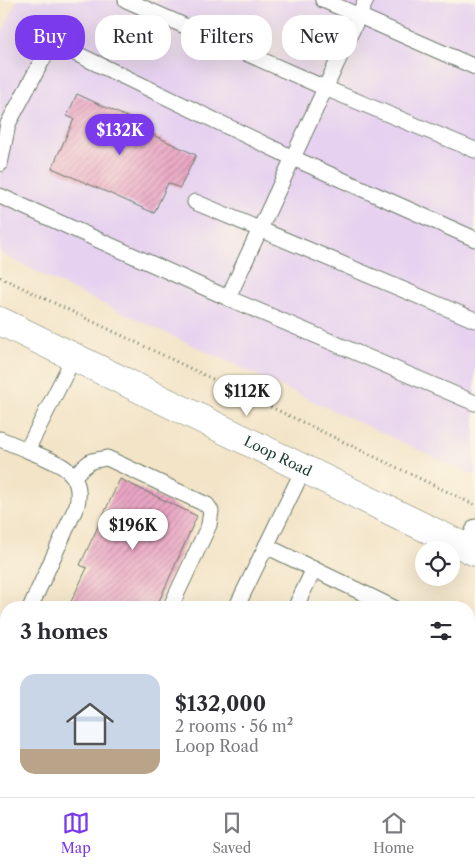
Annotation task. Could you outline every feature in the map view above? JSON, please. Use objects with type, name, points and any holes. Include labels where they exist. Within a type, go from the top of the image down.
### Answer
[{"type":"street","name":"Loop Road","points":[[0,321],[304,468],[472,542]]},
{"type":"lane","points":[[126,0],[325,88],[475,150]]},
{"type":"lane","points":[[323,0],[475,67]]},
{"type":"lane","points":[[228,298],[366,0]]},
{"type":"lane","points":[[0,164],[8,124],[52,42],[293,158],[475,239]]},
{"type":"lane","points":[[0,196],[228,298],[475,403]]},
{"type":"lane","points":[[195,202],[259,231],[475,320]]},
{"type":"lane","points":[[27,450],[74,357]]},
{"type":"lane","points":[[0,438],[66,468],[74,475],[79,493],[76,505],[33,601]]},
{"type":"lane","points":[[74,475],[91,461],[107,458],[207,505],[211,511],[209,525],[173,601]]},
{"type":"lane","points":[[239,601],[304,468]]},
{"type":"lane","points":[[266,546],[380,601]]},
{"type":"lane","points":[[299,601],[314,569]]},
{"type":"path","points":[[0,276],[475,506]]},
{"type":"shaded area","points":[[17,0],[475,0],[475,476],[71,289],[0,253],[0,38]]},
{"type":"building","points":[[77,94],[129,118],[127,123],[196,155],[180,188],[168,183],[154,213],[52,168],[74,119],[67,116]]},
{"type":"building","points":[[120,479],[197,516],[159,601],[71,601],[87,568],[80,565]]}]
